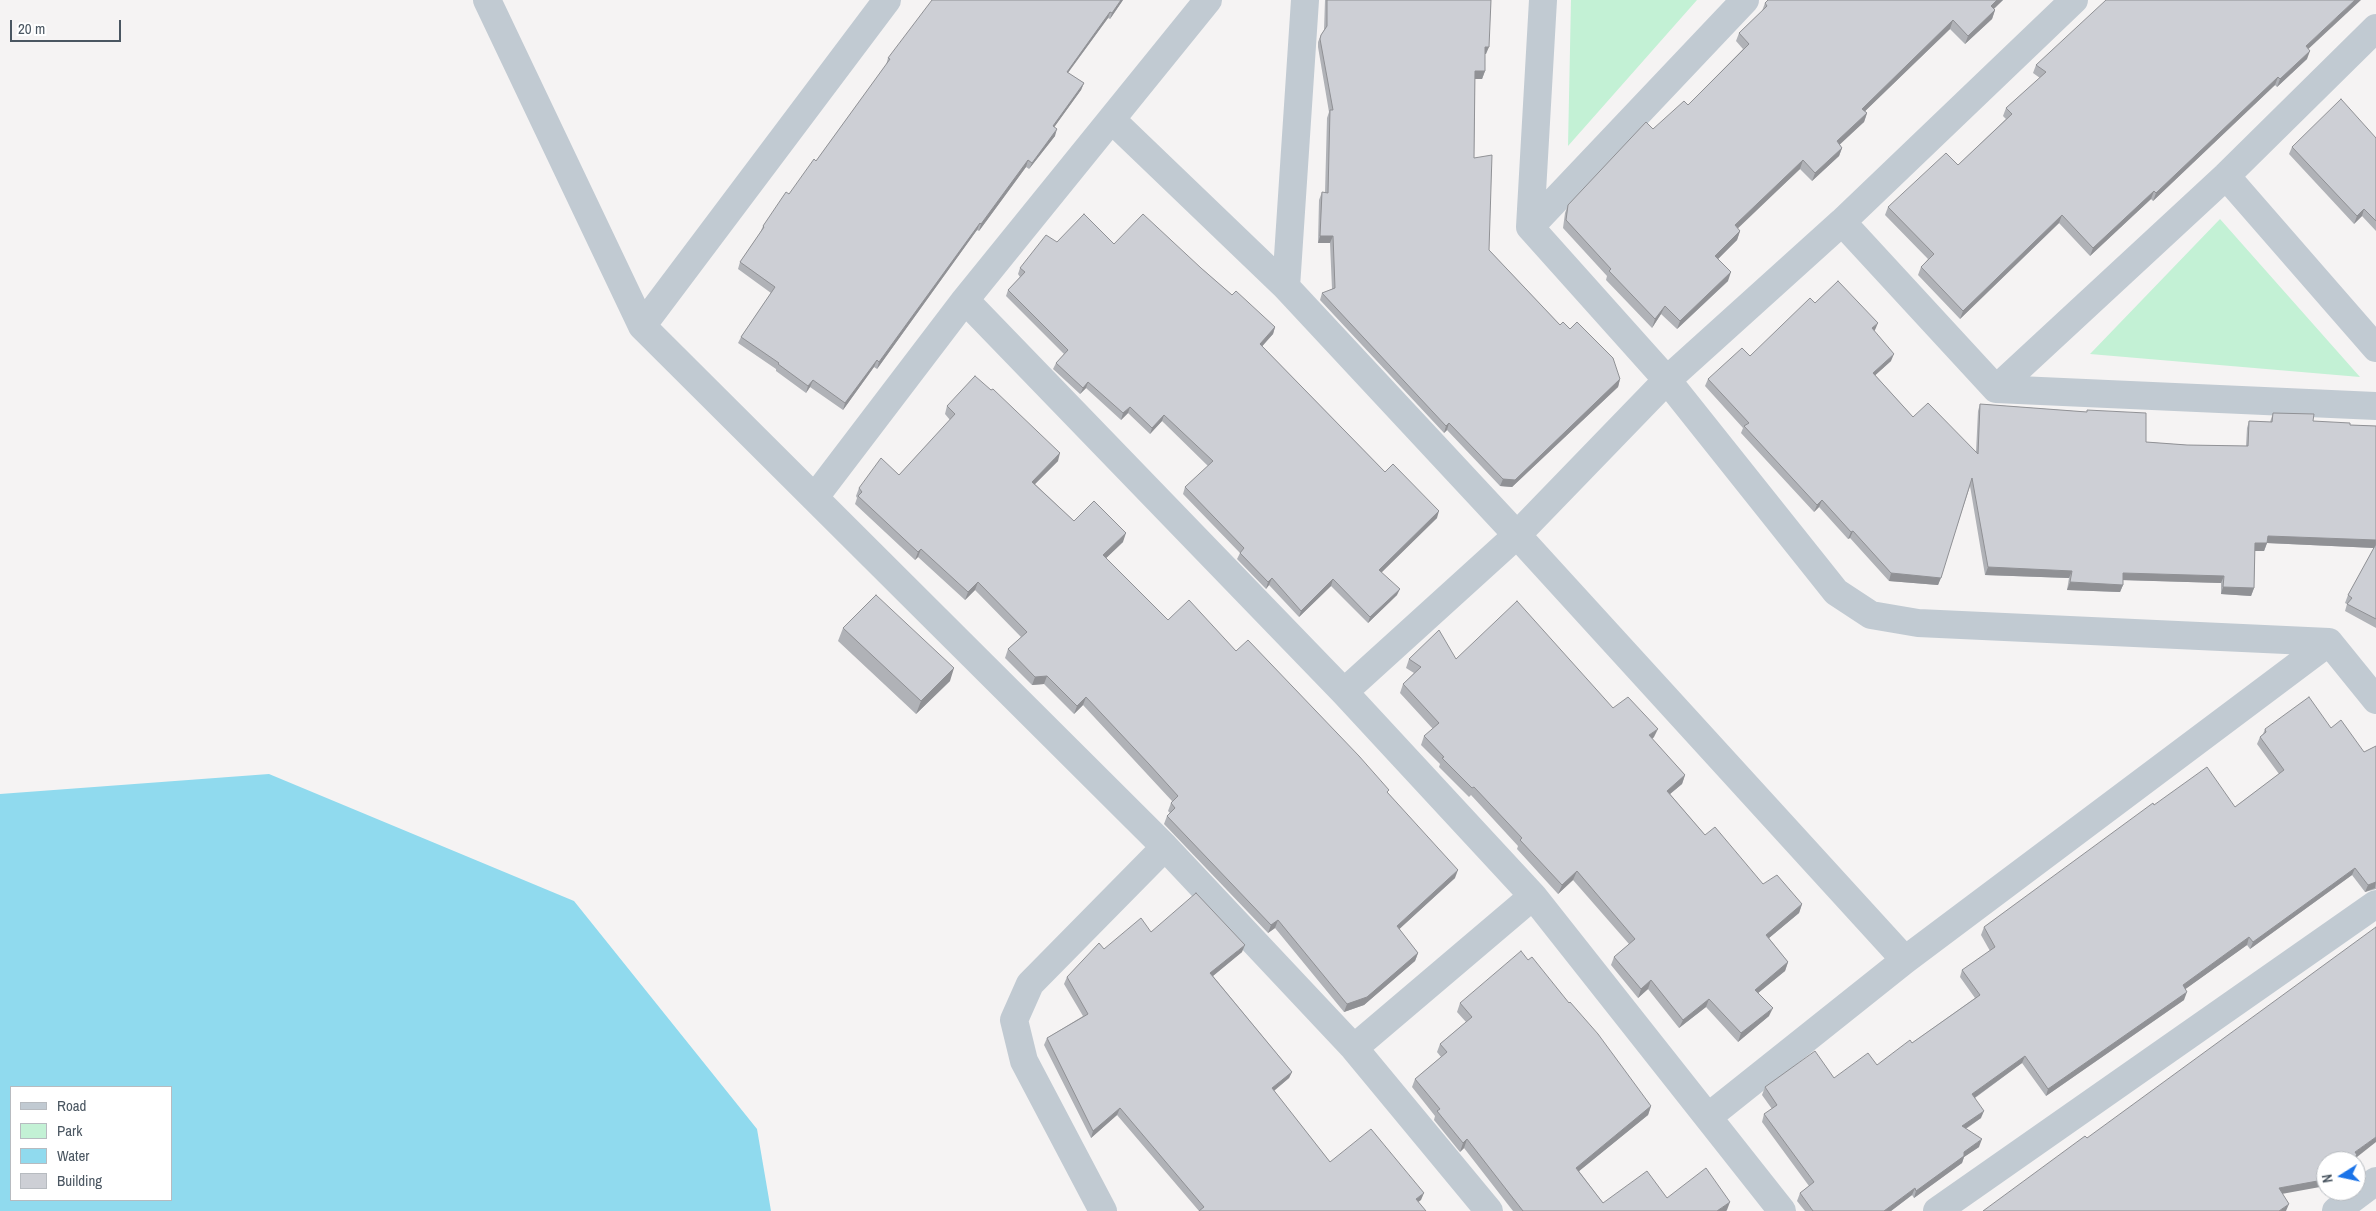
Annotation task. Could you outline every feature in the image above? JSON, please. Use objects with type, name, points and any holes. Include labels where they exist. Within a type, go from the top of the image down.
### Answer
[{"type":"street","points":[[487,0],[642,326],[816,497],[1165,847],[1354,1048],[1490,1211]]},
{"type":"street","points":[[642,326],[888,0]]},
{"type":"street","points":[[816,497],[965,300],[1208,0]]},
{"type":"street","points":[[1286,287],[1305,0]]},
{"type":"street","points":[[1542,0],[1530,228],[1667,380],[1836,592],[1871,615],[1918,623],[2329,642],[2376,700]]},
{"type":"street","points":[[1530,228],[1745,0]]},
{"type":"street","points":[[1344,692],[1516,535],[1667,380],[1842,222],[2074,0]]},
{"type":"street","points":[[1996,389],[2226,176],[2376,28]]},
{"type":"street","points":[[1112,120],[1286,287],[1905,960]]},
{"type":"street","points":[[2226,176],[2376,348]]},
{"type":"street","points":[[1842,222],[1996,389],[2376,406]]},
{"type":"street","points":[[965,300],[1344,692],[1533,896],[1782,1211]]},
{"type":"street","points":[[1708,1117],[1905,960],[2329,642]]},
{"type":"street","points":[[1103,1211],[1024,1061],[1014,1020],[1030,984],[1165,847]]},
{"type":"street","points":[[1354,1048],[1533,896]]},
{"type":"street","points":[[1937,1211],[2376,904]]},
{"type":"street","points":[[2336,1211],[2376,1181]]},
{"type":"green space","points":[[1571,0],[1697,0],[1568,146]]},
{"type":"green space","points":[[2220,219],[2360,377],[2090,354]]},
{"type":"water","points":[[269,774],[574,901],[757,1129],[771,1211],[0,1211],[0,794]]},
{"type":"building","points":[[932,0],[1121,0],[1112,13],[1110,12],[1067,72],[1084,83],[1053,126],[1057,129],[1032,163],[1028,160],[879,362],[877,360],[845,403],[813,380],[808,386],[741,337],[775,287],[740,262],[786,192],[789,194],[814,159],[816,161],[890,59],[888,58]]},
{"type":"building","points":[[1327,0],[1491,0],[1489,47],[1485,47],[1485,71],[1475,71],[1474,158],[1492,155],[1489,250],[1560,325],[1563,322],[1570,329],[1577,322],[1613,358],[1620,379],[1515,480],[1503,479],[1449,423],[1446,426],[1322,293],[1335,288],[1333,236],[1320,236],[1322,192],[1328,193],[1330,110],[1333,110],[1320,39],[1327,26]]},
{"type":"building","points":[[1768,0],[1997,0],[1991,6],[1995,10],[1968,36],[1953,20],[1862,109],[1867,113],[1837,141],[1842,148],[1815,173],[1803,160],[1735,225],[1740,231],[1715,256],[1731,272],[1680,321],[1665,306],[1655,319],[1609,271],[1611,269],[1566,220],[1568,205],[1646,122],[1653,129],[1684,101],[1688,105],[1749,44],[1739,33],[1767,6],[1765,3]]},
{"type":"building","points":[[2106,0],[2355,0],[2306,46],[2310,51],[2280,79],[2278,77],[2156,193],[2154,191],[2093,248],[2062,215],[1963,311],[1921,267],[1934,254],[1888,207],[1946,153],[1958,165],[2012,114],[2006,108],[2046,72],[2036,65]]},
{"type":"building","points":[[2341,99],[2376,138],[2376,221],[2364,209],[2357,216],[2292,147]]},
{"type":"building","points":[[1084,214],[1114,244],[1143,214],[1232,295],[1236,291],[1275,327],[1260,344],[1385,472],[1393,464],[1439,511],[1379,570],[1400,589],[1370,617],[1333,579],[1301,611],[1272,578],[1268,582],[1240,553],[1244,548],[1185,487],[1213,461],[1164,415],[1152,428],[1130,407],[1123,413],[1088,382],[1083,388],[1056,363],[1068,350],[1008,290],[1025,272],[1020,268],[1046,235],[1057,242]]},
{"type":"building","points":[[1838,281],[1878,323],[1872,328],[1894,354],[1873,373],[1913,417],[1928,403],[1978,454],[1980,404],[2087,412],[2087,410],[2146,413],[2146,442],[2187,445],[2248,446],[2249,421],[2272,422],[2273,413],[2314,414],[2313,421],[2376,426],[2376,540],[2268,536],[2267,543],[2255,543],[2254,588],[2223,587],[2224,576],[2123,573],[2123,585],[2070,582],[2072,571],[1988,567],[1972,478],[1941,578],[1891,573],[1822,500],[1817,505],[1744,426],[1749,423],[1708,379],[1742,348],[1750,356],[1810,298],[1815,303]]},
{"type":"building","points":[[975,376],[991,390],[993,389],[1060,453],[1032,482],[1074,521],[1094,501],[1126,533],[1103,555],[1168,620],[1189,600],[1236,651],[1248,640],[1359,756],[1389,790],[1387,792],[1458,870],[1397,926],[1418,953],[1367,997],[1347,1004],[1278,920],[1271,925],[1167,816],[1175,808],[1171,803],[1178,796],[1086,697],[1077,706],[1047,676],[1035,677],[1008,649],[1027,632],[978,582],[968,592],[921,549],[918,552],[858,496],[862,492],[859,488],[881,458],[899,475],[955,414],[947,406]]},
{"type":"building","points":[[2376,544],[2376,619],[2347,604],[2352,598],[2348,595]]},
{"type":"building","points":[[876,595],[954,668],[921,701],[843,628]]},
{"type":"building","points":[[1517,601],[1613,708],[1628,697],[1658,729],[1649,735],[1685,775],[1667,791],[1705,835],[1715,827],[1763,884],[1777,875],[1802,904],[1766,935],[1788,962],[1755,990],[1773,1008],[1741,1033],[1709,999],[1683,1020],[1651,980],[1641,989],[1614,957],[1635,939],[1577,871],[1562,885],[1520,840],[1522,838],[1474,787],[1472,788],[1442,758],[1444,757],[1424,736],[1439,723],[1403,684],[1421,667],[1409,659],[1439,630],[1456,659]]},
{"type":"building","points":[[2309,697],[2331,728],[2341,720],[2364,752],[2376,746],[2376,882],[2368,885],[2355,868],[2253,942],[2249,937],[2183,985],[2187,992],[2048,1089],[2025,1056],[1972,1094],[1984,1111],[1962,1126],[1982,1139],[1964,1152],[1964,1156],[1916,1191],[1915,1188],[1884,1211],[1813,1211],[1800,1193],[1814,1182],[1764,1114],[1777,1105],[1765,1087],[1815,1051],[1834,1078],[1868,1053],[1877,1065],[1910,1040],[1912,1043],[1980,995],[1962,970],[1995,947],[1984,927],[2153,803],[2154,805],[2207,767],[2235,807],[2284,770],[2260,737],[2266,732],[2265,729]]},
{"type":"building","points":[[1196,893],[1245,945],[1210,973],[1292,1072],[1272,1088],[1330,1162],[1371,1129],[1424,1193],[1416,1199],[1426,1211],[1199,1211],[1204,1207],[1120,1108],[1093,1131],[1047,1038],[1088,1014],[1067,977],[1099,943],[1104,949],[1141,918],[1151,932]]},
{"type":"building","points":[[2376,927],[2376,1137],[2356,1151],[2316,1151],[2316,1181],[2279,1188],[2289,1204],[2279,1211],[1983,1211],[2085,1136],[2087,1138]]},
{"type":"building","points":[[1521,951],[1528,960],[1532,957],[1569,1003],[1598,1034],[1651,1106],[1576,1168],[1603,1203],[1647,1171],[1667,1198],[1706,1168],[1730,1202],[1717,1211],[1523,1211],[1467,1139],[1463,1143],[1437,1111],[1440,1109],[1415,1079],[1447,1052],[1440,1044],[1472,1017],[1460,1003]]}]
